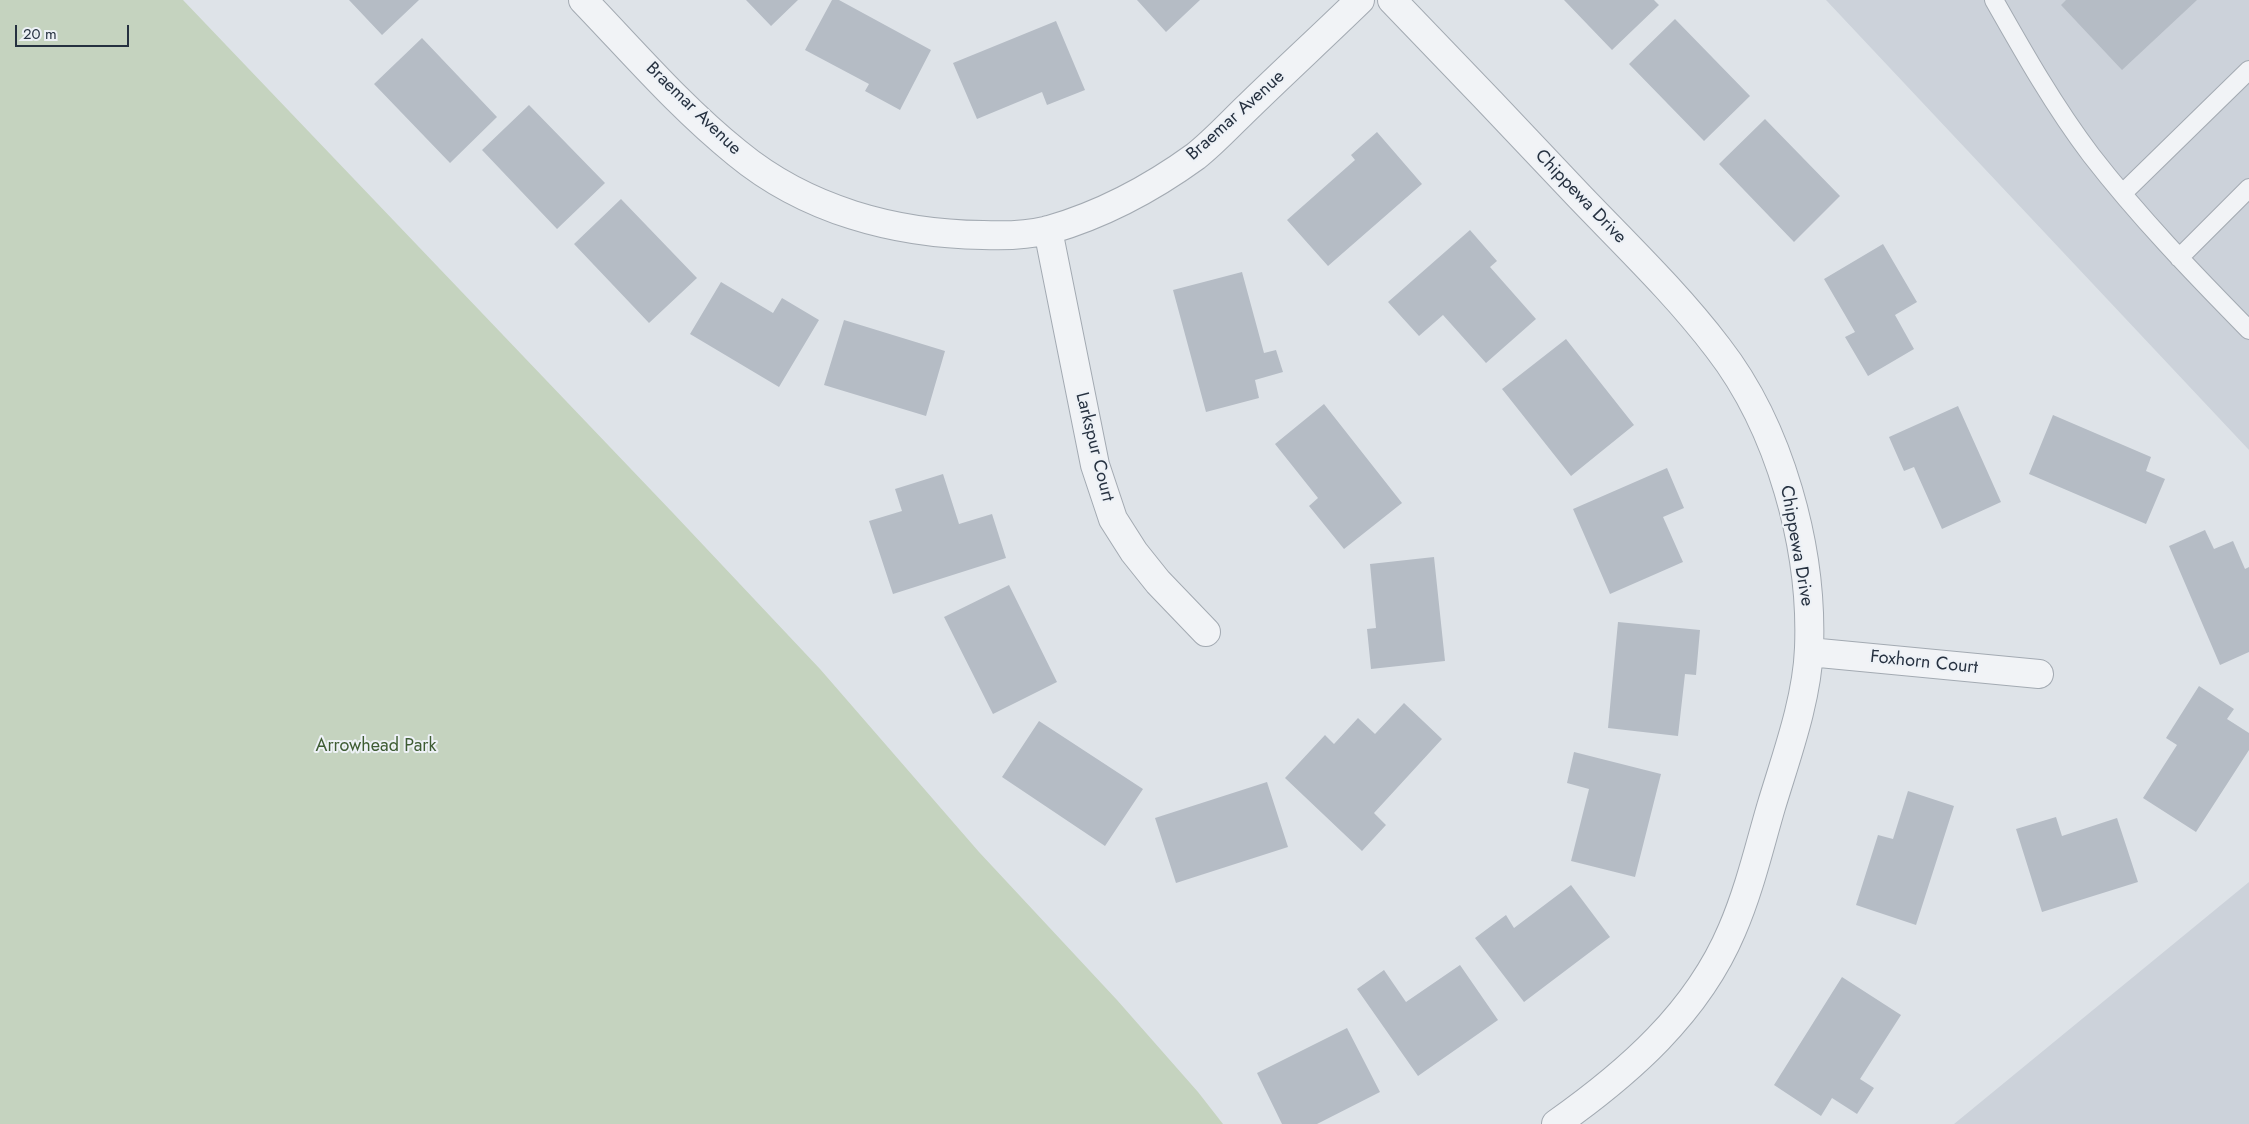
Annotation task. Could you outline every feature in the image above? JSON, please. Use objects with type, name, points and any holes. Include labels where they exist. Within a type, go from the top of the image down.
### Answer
[{"type":"street","name":"Braemar Avenue","points":[[584,0],[694,116],[738,154],[773,178],[813,200],[860,218],[916,230],[963,235],[1006,236],[1048,230],[1102,210],[1148,188],[1197,155],[1360,0]]},
{"type":"street","name":"Chippewa Drive","points":[[1392,0],[1653,273],[1719,348],[1751,399],[1770,437],[1792,499],[1805,579],[1809,615],[1809,652],[1799,712],[1733,930],[1721,954],[1684,1012],[1643,1056],[1591,1099],[1556,1124]]},
{"type":"street","name":"Larkspur Court","points":[[1048,230],[1095,465],[1113,519],[1134,552],[1158,582],[1206,632]]},
{"type":"street","name":"Foxhorn Court","points":[[1809,652],[2039,674]]},
{"type":"lane","points":[[1994,0],[2040,82],[2091,155],[2179,258],[2249,330]]},
{"type":"lane","points":[[2123,193],[2249,70]]},
{"type":"lane","points":[[2179,258],[2249,188]]},
{"type":"shaded area","points":[[1826,0],[2249,0],[2249,450]]},
{"type":"shaded area","points":[[2249,882],[2249,1124],[1954,1124]]},
{"type":"green space","name":"Arrowhead Park","points":[[0,0],[183,0],[820,669],[979,852],[1117,1000],[1198,1092],[1223,1124],[0,1124]]},
{"type":"building","points":[[349,0],[419,0],[382,35]]},
{"type":"building","points":[[746,0],[798,0],[771,26]]},
{"type":"building","points":[[832,0],[839,0],[931,50],[900,110],[865,91],[869,84],[805,50]]},
{"type":"building","points":[[1137,0],[1200,0],[1166,32]]},
{"type":"building","points":[[1564,0],[1654,0],[1659,5],[1612,50]]},
{"type":"building","points":[[2066,0],[2197,0],[2122,70],[2061,5]]},
{"type":"building","points":[[1675,19],[1750,96],[1704,141],[1629,64]]},
{"type":"building","points":[[1056,21],[1085,90],[1047,105],[1042,92],[977,119],[953,63]]},
{"type":"building","points":[[422,38],[497,117],[450,163],[374,84]]},
{"type":"building","points":[[529,105],[605,183],[557,229],[482,150]]},
{"type":"building","points":[[1765,119],[1840,196],[1794,242],[1719,164]]},
{"type":"building","points":[[1377,132],[1422,184],[1328,266],[1287,220],[1355,160],[1351,155]]},
{"type":"building","points":[[621,199],[697,278],[649,323],[574,244]]},
{"type":"building","points":[[1470,230],[1497,261],[1490,267],[1536,319],[1486,363],[1443,315],[1419,336],[1388,302]]},
{"type":"building","points":[[1883,244],[1917,302],[1895,315],[1914,349],[1868,376],[1845,337],[1855,332],[1824,279]]},
{"type":"building","points":[[1242,272],[1264,353],[1276,350],[1283,372],[1255,380],[1259,398],[1206,412],[1173,290]]},
{"type":"building","points":[[721,282],[773,313],[782,298],[819,320],[779,387],[690,334]]},
{"type":"building","points":[[844,320],[945,351],[926,416],[824,385]]},
{"type":"building","points":[[1566,339],[1634,425],[1571,476],[1502,389]]},
{"type":"building","points":[[1324,404],[1402,503],[1344,549],[1309,506],[1318,498],[1275,444]]},
{"type":"building","points":[[1958,406],[2001,502],[1942,529],[1914,467],[1904,471],[1889,437]]},
{"type":"building","points":[[2053,415],[2151,457],[2146,471],[2165,479],[2146,524],[2029,474]]},
{"type":"building","points":[[1667,468],[1684,508],[1663,517],[1683,562],[1610,594],[1573,509]]},
{"type":"building","points":[[943,474],[959,524],[992,514],[1006,558],[893,594],[869,521],[902,511],[895,489]]},
{"type":"building","points":[[2205,530],[2214,549],[2233,541],[2245,569],[2249,567],[2249,652],[2220,665],[2169,546]]},
{"type":"building","points":[[1434,557],[1445,661],[1371,669],[1367,629],[1376,628],[1370,564]]},
{"type":"building","points":[[1009,585],[1057,682],[993,714],[944,617]]},
{"type":"building","points":[[1618,622],[1700,630],[1696,675],[1685,674],[1678,736],[1608,728]]},
{"type":"building","points":[[2199,686],[2234,709],[2227,719],[2249,733],[2249,750],[2196,832],[2143,798],[2177,745],[2166,738]]},
{"type":"building","points":[[1404,703],[1442,739],[1374,813],[1386,825],[1362,851],[1285,778],[1325,735],[1334,744],[1358,718],[1375,734]]},
{"type":"building","points":[[1039,721],[1143,789],[1105,846],[1002,777]]},
{"type":"building","points":[[1574,752],[1661,774],[1635,877],[1571,861],[1589,789],[1567,783]]},
{"type":"building","points":[[1267,782],[1288,847],[1176,883],[1155,818]]},
{"type":"building","points":[[1908,791],[1954,806],[1916,925],[1856,905],[1878,835],[1893,839]]},
{"type":"building","points":[[2056,817],[2062,836],[2117,818],[2138,882],[2042,912],[2016,829]]},
{"type":"building","points":[[1571,885],[1610,937],[1524,1002],[1475,938],[1506,915],[1514,928]]},
{"type":"building","points":[[1460,965],[1498,1020],[1418,1076],[1357,989],[1384,970],[1406,1002]]},
{"type":"building","points":[[1842,977],[1901,1015],[1860,1079],[1874,1088],[1857,1114],[1832,1098],[1821,1116],[1774,1085]]},
{"type":"building","points":[[1347,1028],[1380,1092],[1317,1124],[1282,1124],[1257,1073]]}]
